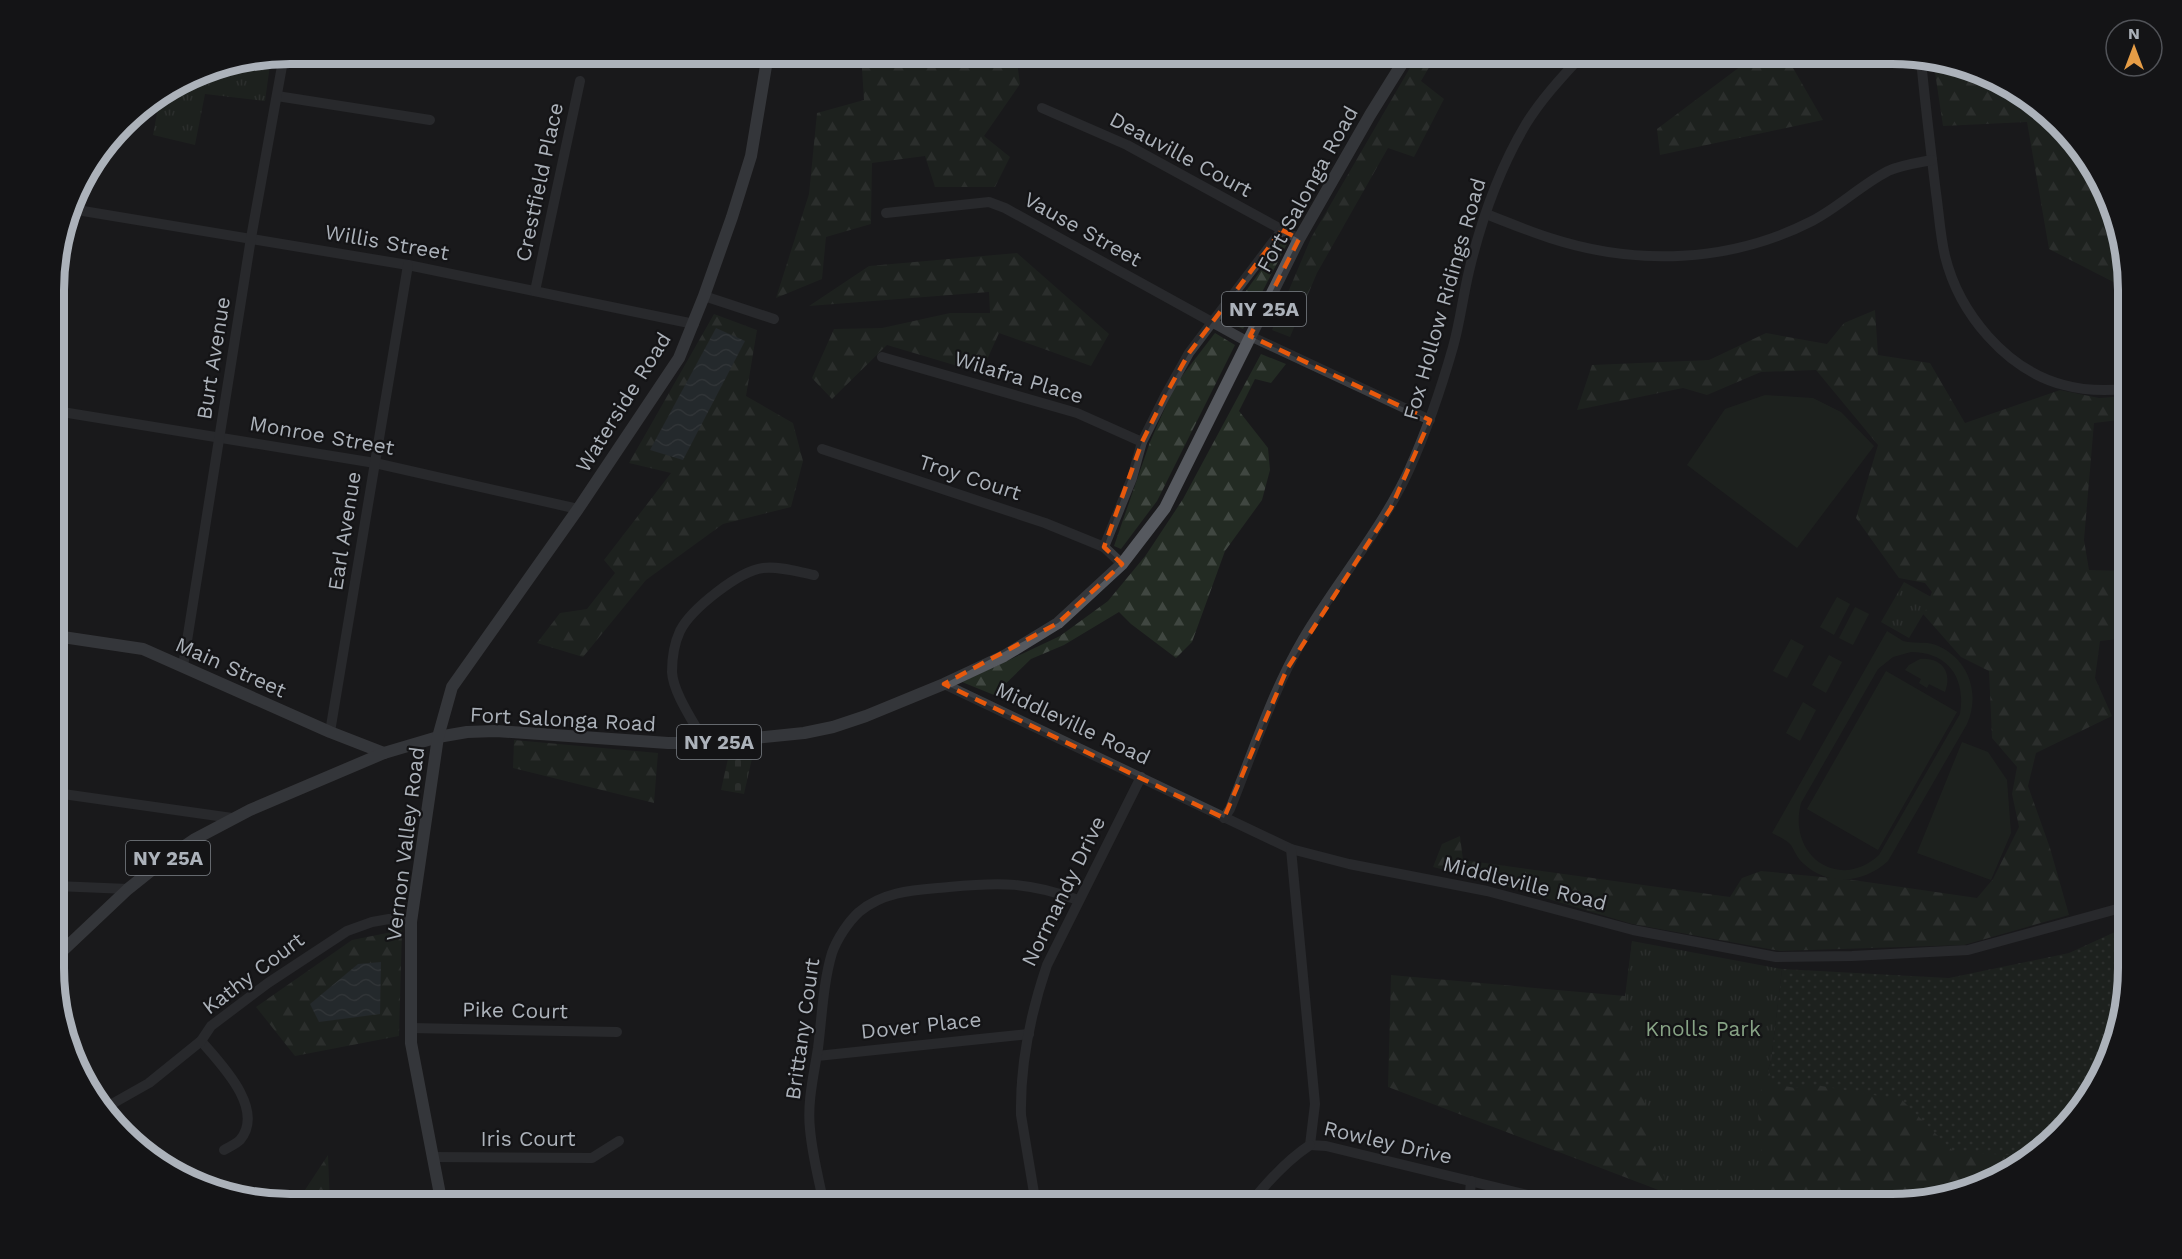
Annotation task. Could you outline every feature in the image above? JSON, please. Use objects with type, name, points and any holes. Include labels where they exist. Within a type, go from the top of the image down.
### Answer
[{"type":"main road","name":"Waterside Road","points":[[438,737],[452,687],[578,509],[679,358],[704,296],[751,156],[767,64]]},
{"type":"main road","name":"Fort Salonga Road","points":[[64,949],[128,889],[195,839],[232,818],[384,753],[438,737],[467,732],[496,731],[668,743],[705,743],[804,733],[833,727],[944,684],[1004,656],[1058,623],[1122,564],[1164,508],[1299,239],[1402,64]]},
{"type":"main road","name":"Main Street","points":[[64,637],[142,649],[330,732],[384,753]]},
{"type":"main road","name":"Vernon Valley Road","points":[[438,737],[411,922],[411,1028],[414,1067],[440,1195]]},
{"type":"street","name":"Fox Hollow Ridings Road","points":[[1224,818],[1230,809],[1287,669],[1309,630],[1391,508],[1430,420],[1453,347],[1468,273],[1498,180],[1527,123],[1545,96],[1574,64]]},
{"type":"street","name":"Burt Avenue","points":[[183,666],[251,238],[282,65]]},
{"type":"street","points":[[1921,66],[1945,256],[1956,289],[1971,315],[1990,339],[2017,362],[2041,376],[2063,385],[2098,391],[2118,390]]},
{"type":"street","name":"Crestfield Place","points":[[536,291],[580,81]]},
{"type":"street","points":[[277,96],[430,120]]},
{"type":"street","name":"Deauville Court","points":[[1042,108],[1127,145],[1299,239]]},
{"type":"street","points":[[1486,214],[1551,238],[1600,250],[1643,256],[1687,256],[1757,243],[1791,232],[1819,217],[1889,171],[1932,160]]},
{"type":"street","name":"Vause Street","points":[[886,213],[989,202],[1005,208],[1212,324],[1430,420]]},
{"type":"street","name":"Willis Street","points":[[79,210],[408,265],[694,324]]},
{"type":"street","name":"Fort Salonga Road","points":[[1104,547],[1128,489],[1142,442],[1189,353],[1282,230]]},
{"type":"street","name":"Earl Avenue","points":[[330,732],[408,265]]},
{"type":"street","points":[[704,296],[774,319]]},
{"type":"street","name":"Wilafra Place","points":[[882,357],[1077,414],[1142,442]]},
{"type":"street","name":"Monroe Street","points":[[64,412],[375,463],[578,509]]},
{"type":"street","name":"Troy Court","points":[[822,449],[1045,523],[1104,547]]},
{"type":"street","points":[[1104,547],[1122,564]]},
{"type":"street","points":[[705,743],[678,692],[672,674],[673,651],[681,630],[696,612],[740,576],[763,568],[780,568],[814,575]]},
{"type":"street","name":"Middleville Road","points":[[944,684],[1291,849],[1349,864],[1487,891],[1633,930],[1776,957],[1852,957],[1968,950],[2118,908]]},
{"type":"street","name":"Normandy Drive","points":[[1034,1195],[1021,1115],[1029,1034],[1040,986],[1047,965],[1078,900],[1141,777]]},
{"type":"street","points":[[64,794],[232,818]]},
{"type":"street","name":"Rowley Drive","points":[[1291,849],[1315,1104],[1310,1145],[1326,1146],[1529,1195]]},
{"type":"street","name":"Brittany Court","points":[[822,1195],[810,1128],[810,1099],[832,952],[843,932],[859,912],[883,897],[910,891],[996,883],[1049,889],[1078,900]]},
{"type":"street","points":[[64,886],[128,889]]},
{"type":"street","name":"Kathy Court","points":[[110,1105],[149,1083],[201,1041],[211,1026],[268,983],[347,931],[389,919],[411,922]]},
{"type":"street","name":"Pike Court","points":[[411,1028],[617,1032]]},
{"type":"street","name":"Dover Place","points":[[817,1056],[1029,1034]]},
{"type":"street","points":[[201,1041],[233,1080],[247,1110],[248,1126],[239,1141],[224,1150]]},
{"type":"street","name":"Iris Court","points":[[432,1157],[592,1158],[619,1142]]},
{"type":"street","points":[[1258,1195],[1296,1155],[1310,1145]]},
{"type":"street","points":[[1470,1195],[1472,1181]]},
{"type":"highlighted area","points":[[1282,230],[1299,239],[1250,336],[1430,420],[1391,508],[1287,669],[1224,818],[944,684],[1058,623],[1122,564],[1104,547],[1142,442],[1189,353]]},
{"type":"green space","points":[[862,64],[1017,64],[1020,84],[984,136],[1010,157],[995,187],[935,187],[925,156],[872,163],[871,224],[826,237],[822,279],[776,298],[809,194],[817,113],[864,100]]},
{"type":"green space","points":[[1412,64],[1431,64],[1421,81],[1444,99],[1414,157],[1388,148],[1317,273],[1290,337],[1272,330],[1311,238]]},
{"type":"green space","points":[[1744,64],[1791,64],[1823,120],[1660,155],[1657,129]]},
{"type":"green space","points":[[270,65],[265,101],[205,94],[195,145],[153,135],[158,108],[177,95],[218,76]]},
{"type":"green space","points":[[1934,69],[1964,76],[1991,88],[2017,103],[2041,121],[2071,153],[2094,191],[2110,232],[2118,284],[2049,249],[2027,122],[1943,126]]},
{"type":"green space","points":[[1282,241],[1287,244],[1243,329],[1225,320]]},
{"type":"green space","points":[[1017,253],[1109,334],[1091,366],[999,333],[981,373],[887,345],[832,399],[812,378],[834,329],[882,328],[950,313],[990,313],[989,292],[809,306],[869,266]]},
{"type":"green space","points":[[1875,310],[1878,355],[1930,363],[1965,423],[2060,390],[2099,398],[2118,397],[2118,420],[2094,423],[2084,540],[2089,570],[2118,571],[2118,639],[2100,641],[2095,678],[2112,716],[2036,753],[2028,786],[2050,848],[2069,915],[1964,945],[1780,951],[1632,924],[1485,880],[1433,867],[1442,844],[1460,836],[1463,860],[1730,897],[1742,878],[1761,871],[1853,880],[1977,898],[1993,879],[2019,827],[2012,794],[2017,767],[1992,738],[1989,671],[1961,657],[1923,614],[1932,592],[1925,583],[1899,578],[1856,518],[1878,445],[1816,370],[1761,372],[1707,395],[1683,388],[1577,410],[1592,365],[1709,360],[1766,333],[1827,344],[1844,323]]},
{"type":"green space","points":[[714,314],[757,330],[746,396],[793,423],[803,461],[791,507],[723,524],[646,580],[583,657],[537,643],[560,613],[587,609],[615,573],[604,560],[671,473],[629,463]]},
{"type":"green space","points":[[1215,333],[1235,345],[1157,501],[1121,549],[1114,546],[1150,442],[1175,385]]},
{"type":"green space","points":[[1261,354],[1286,364],[1271,383],[1255,379],[1239,411],[1268,448],[1270,470],[1262,500],[1225,551],[1192,642],[1176,658],[1131,624],[1119,612],[1064,645],[1031,659],[994,695],[962,682],[1060,636],[1108,601],[1146,555],[1183,499]]},
{"type":"green space","points":[[1765,395],[1813,398],[1841,412],[1874,446],[1797,548],[1687,465],[1725,409]]},
{"type":"green space","points":[[1904,582],[1933,598],[1909,638],[1881,622]]},
{"type":"green space","points":[[1837,597],[1850,604],[1834,635],[1820,627]]},
{"type":"green space","points":[[1855,607],[1869,614],[1853,645],[1839,638]]},
{"type":"green space","points":[[1887,631],[1903,641],[1936,645],[1956,658],[1964,668],[1972,689],[1973,700],[1967,724],[1888,861],[1879,868],[1857,878],[1835,879],[1824,876],[1804,864],[1789,843],[1772,833]],"holes":[[[1911,652],[1924,653],[1945,662],[1952,670],[1960,690],[1960,714],[1879,855],[1864,866],[1848,870],[1833,869],[1820,863],[1809,852],[1802,839],[1799,822],[1801,803],[1878,669],[1893,657]]]},
{"type":"green space","points":[[1791,639],[1804,646],[1787,678],[1773,671]]},
{"type":"green space","points":[[1829,655],[1842,662],[1826,693],[1812,685]]},
{"type":"green space","points":[[1920,659],[1934,660],[1943,667],[1947,678],[1945,692],[1929,684],[1927,688],[1919,683],[1921,679],[1905,670]]},
{"type":"green space","points":[[1886,671],[1957,712],[1878,850],[1807,809]]},
{"type":"green space","points":[[1803,702],[1816,710],[1800,741],[1786,733]]},
{"type":"green space","points":[[514,740],[658,753],[654,803],[513,768]]},
{"type":"green space","points":[[1962,742],[1988,752],[2007,780],[2011,833],[1991,880],[1917,853]]},
{"type":"green space","points":[[729,754],[753,754],[744,794],[721,790]]},
{"type":"green space","points":[[402,930],[399,1036],[295,1056],[256,1007],[352,940]]},
{"type":"green space","points":[[2118,931],[2116,998],[2106,1041],[2087,1082],[2061,1118],[2029,1148],[1991,1171],[1950,1187],[1921,1193],[1892,1195],[1757,1102],[1771,1061],[1782,969],[1949,978],[2069,953]]},
{"type":"green space","points":[[1632,941],[1770,1047],[1768,1070],[1774,1084],[1795,1088],[1816,1085],[1902,1100],[1954,1152],[2018,1155],[1964,1183],[1921,1193],[1669,1195],[1388,1087],[1391,975],[1625,996]]},
{"type":"green space","name":"Knolls Park","points":[[1632,941],[1782,969],[1771,1061],[1757,1102],[1765,1195],[1669,1195],[1649,1124],[1628,1018],[1626,996]]},
{"type":"green space","points":[[328,1155],[330,1195],[302,1195]]},
{"type":"water","points":[[716,328],[745,341],[683,460],[650,450]]},
{"type":"water","points":[[381,962],[380,1014],[319,1022],[310,1004],[358,964]]}]
